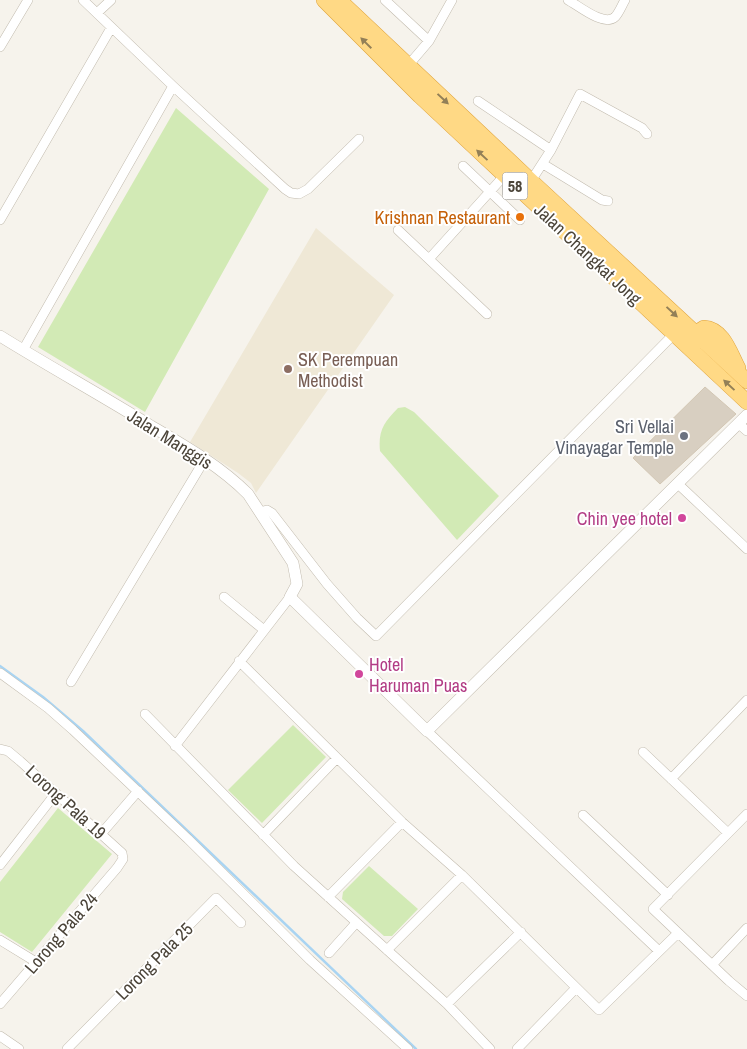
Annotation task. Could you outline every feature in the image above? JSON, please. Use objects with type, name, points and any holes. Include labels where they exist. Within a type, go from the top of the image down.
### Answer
[{"type":"highway","name":"Jalan Changkat Jong","points":[[324,0],[531,181],[696,335]]},
{"type":"highway","name":"Jalan Changkat Jong","points":[[339,0],[403,71],[504,176],[747,402]]},
{"type":"highway","points":[[710,368],[695,342],[696,335],[704,328],[716,331],[723,339],[745,380]]},
{"type":"street","points":[[0,47],[28,0]]},
{"type":"street","points":[[82,0],[285,189],[292,193],[299,194],[308,189],[359,139]]},
{"type":"street","points":[[97,13],[111,0]]},
{"type":"street","points":[[385,0],[429,41]]},
{"type":"street","points":[[403,71],[429,41],[452,0]]},
{"type":"street","points":[[568,0],[602,20],[610,20],[615,17],[625,0]]},
{"type":"street","points":[[0,220],[111,28]]},
{"type":"street","points":[[22,350],[173,86]]},
{"type":"street","points":[[531,181],[543,164],[580,94],[642,128],[646,134]]},
{"type":"street","points":[[478,101],[550,150]]},
{"type":"street","points":[[543,164],[602,200],[608,201]]},
{"type":"street","points":[[463,166],[520,220]]},
{"type":"street","points":[[428,259],[504,176]]},
{"type":"street","points":[[398,230],[487,314]]},
{"type":"street","points":[[260,512],[267,510],[272,513],[327,584],[376,636],[674,334]]},
{"type":"street","name":"Jalan Manggis","points":[[0,336],[205,459],[238,484],[260,512],[293,563],[297,584],[290,597]]},
{"type":"street","points":[[427,731],[678,484],[744,423]]},
{"type":"street","points":[[71,682],[205,459]]},
{"type":"street","points":[[678,484],[747,549]]},
{"type":"street","points":[[224,597],[264,630]]},
{"type":"street","points":[[175,746],[290,597],[427,731],[659,951]]},
{"type":"street","points":[[239,661],[402,822],[462,875],[599,1010],[678,933]]},
{"type":"street","points":[[0,673],[48,708],[138,791],[310,960],[408,1049]]},
{"type":"street","points":[[671,779],[747,700]]},
{"type":"street","points":[[145,714],[263,835],[356,923],[447,1004],[490,1049]]},
{"type":"street","name":"Lorong Pala 19","points":[[0,749],[13,755],[122,853],[122,861]]},
{"type":"street","points":[[643,752],[728,833]]},
{"type":"street","points":[[263,835],[337,758]]},
{"type":"street","points":[[101,834],[138,791]]},
{"type":"street","points":[[0,865],[56,793]]},
{"type":"street","points":[[747,814],[654,910],[747,996]]},
{"type":"street","points":[[583,815],[668,895]]},
{"type":"street","points":[[328,897],[402,822]]},
{"type":"street","name":"Lorong Pala 24","points":[[0,1004],[122,861]]},
{"type":"street","points":[[387,950],[462,875]]},
{"type":"street","name":"Lorong Pala 25","points":[[67,1049],[216,898],[241,923]]},
{"type":"street","points":[[329,953],[356,923]]},
{"type":"street","points":[[712,965],[747,928]]},
{"type":"street","points":[[447,1004],[521,932]]},
{"type":"street","points":[[0,940],[36,962]]},
{"type":"street","points":[[517,1049],[576,988]]},
{"type":"street","points":[[0,1036],[19,1049]]},
{"type":"shaded area","name":"SK Perempuan Methodist","points":[[316,228],[394,295],[256,493],[251,483],[190,442]]},
{"type":"green space","points":[[176,108],[269,189],[145,412],[38,347]]},
{"type":"green space","points":[[405,407],[414,412],[499,496],[457,540],[380,451],[380,438],[383,427],[398,408]]},
{"type":"green space","points":[[293,725],[326,757],[262,823],[228,790]]},
{"type":"green space","points":[[58,808],[112,854],[32,952],[0,932],[0,882]]},
{"type":"green space","points":[[369,866],[418,909],[392,936],[384,936],[342,899],[343,892]]},
{"type":"building","name":"Sri Vellai Vinayagar Temple","points":[[705,387],[736,414],[660,484],[633,458]]},
{"type":"waterway","points":[[0,666],[43,697],[83,731],[416,1049]]},
{"type":"place","name":"Krishnan Restaurant","points":[[520,217]]},
{"type":"place","name":"SK Perempuan Methodist","points":[[288,369]]},
{"type":"place","name":"Sri Vellai Vinayagar Temple","points":[[684,436]]},
{"type":"place","name":"Chin yee hotel","points":[[682,518]]},
{"type":"place","name":"Hotel Haruman Puas","points":[[359,674]]}]
